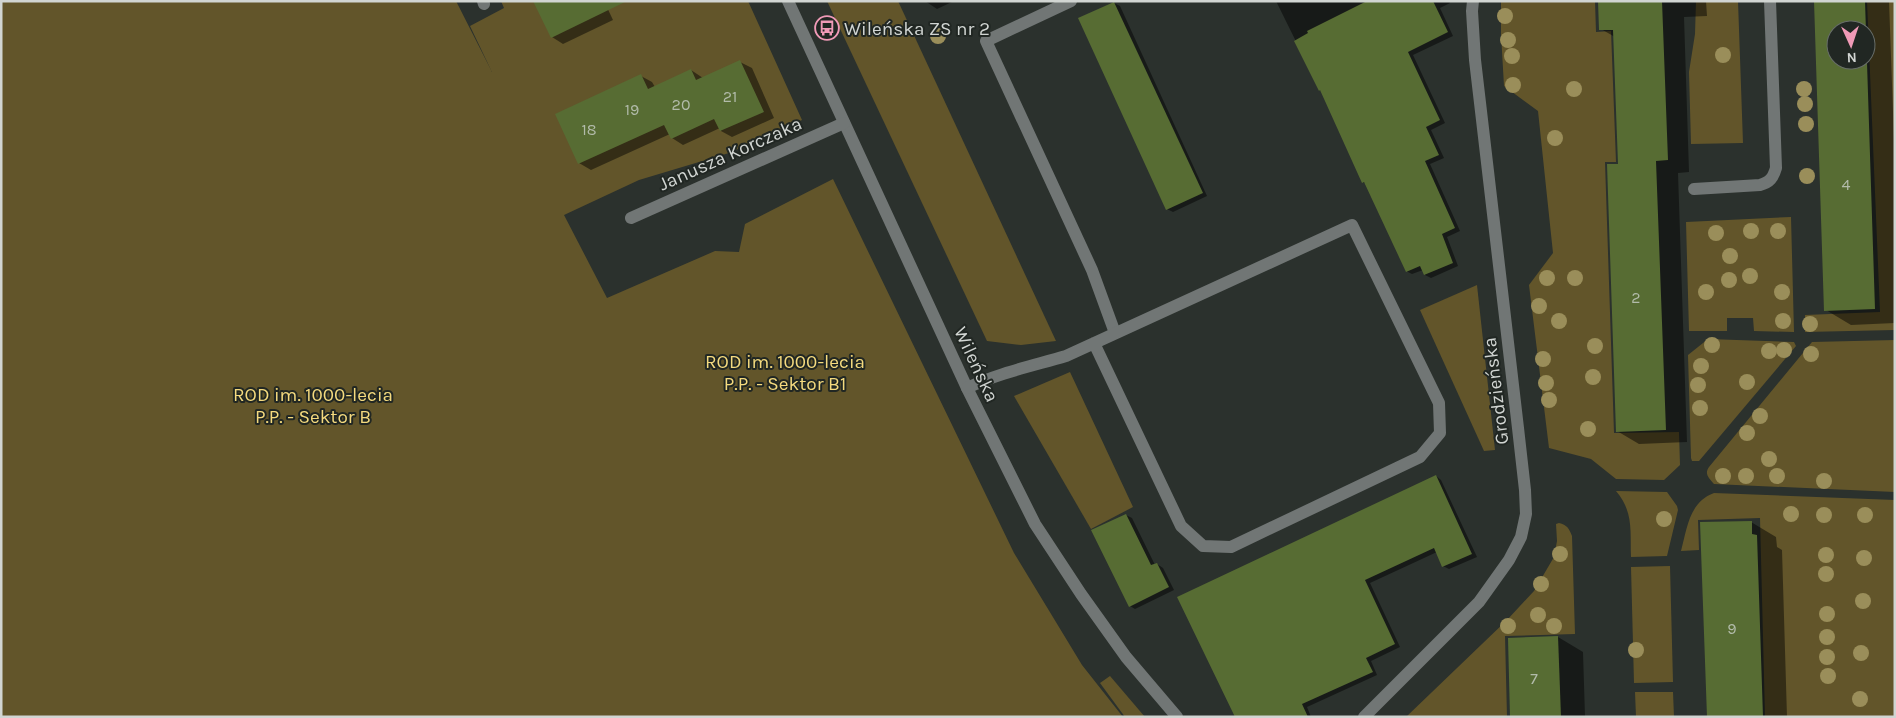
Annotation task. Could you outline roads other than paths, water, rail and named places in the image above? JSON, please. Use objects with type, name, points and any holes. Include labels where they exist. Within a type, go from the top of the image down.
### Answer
[{"type":"street","name":"Wileńska","points":[[788,1],[967,388],[1036,524],[1058,560],[1126,657],[1177,717]]},
{"type":"street","points":[[1071,1],[986,41],[1092,270],[1115,333]]},
{"type":"street","name":"Grodzieńska","points":[[1364,717],[1479,602],[1510,560],[1521,537],[1526,514],[1525,490],[1476,60],[1472,12],[1473,1]]},
{"type":"street","points":[[1694,189],[1760,186],[1767,183],[1774,176],[1776,168],[1770,1]]},
{"type":"street","name":"Janusza Korczaka","points":[[631,218],[844,123]]},
{"type":"street","points":[[967,388],[987,378],[1017,368],[1066,356],[1115,333],[1352,225],[1439,403],[1440,433],[1420,456],[1231,547],[1203,546],[1181,526],[1094,343]]},
{"type":"place","name":"Wileńska ZS nr 2","points":[[827,28]]},
{"type":"park label","name":"ROD im. 1000-lecia P.P. - Sektor B1","points":[[785,372]]},
{"type":"park label","name":"ROD im. 1000-lecia P.P. - Sektor B","points":[[313,405]]}]
